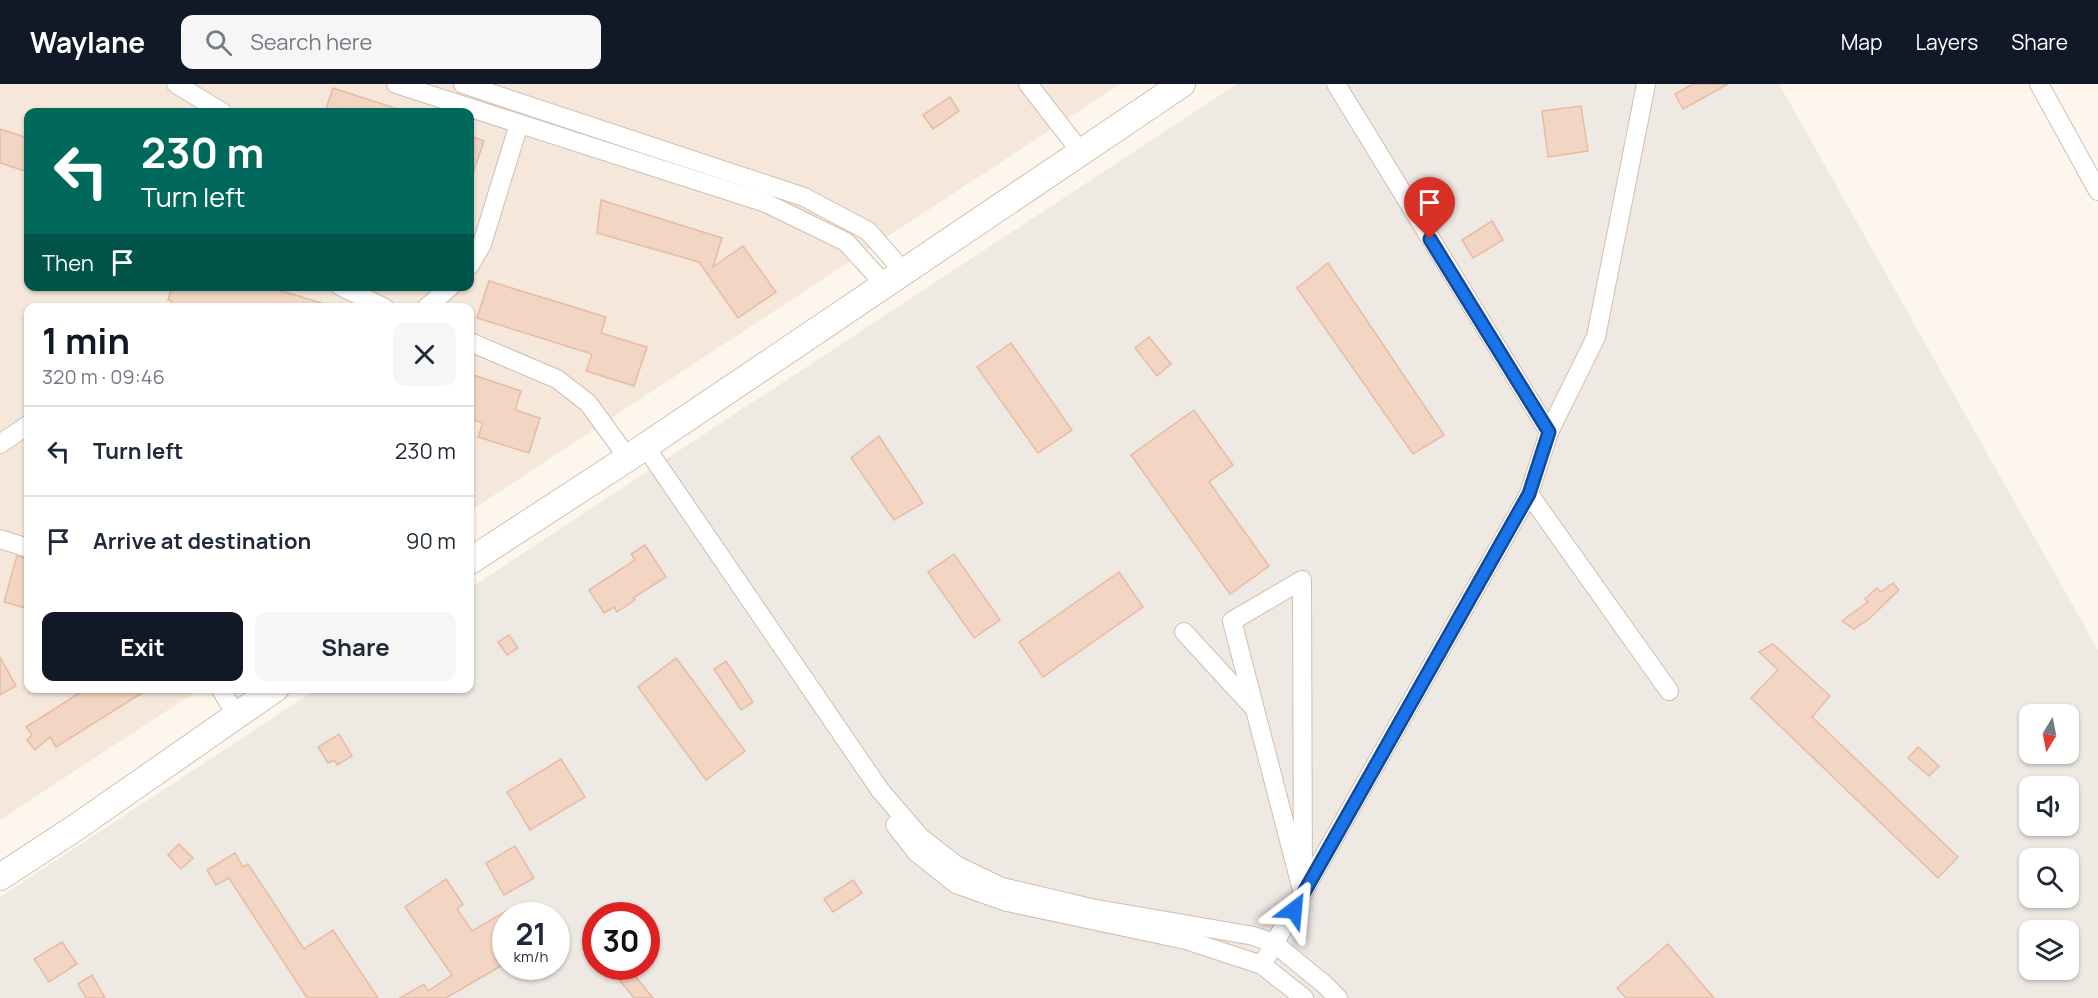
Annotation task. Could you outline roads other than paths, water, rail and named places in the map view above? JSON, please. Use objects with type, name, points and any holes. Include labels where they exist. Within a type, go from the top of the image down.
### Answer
[{"type":"main road","points":[[474,558],[637,452],[1182,84]]},
{"type":"main road","points":[[0,877],[78,826],[268,693]]},
{"type":"street","points":[[176,84],[215,108]]},
{"type":"street","points":[[396,84],[470,108]]},
{"type":"street","points":[[463,84],[804,197],[868,231],[894,279]]},
{"type":"street","points":[[1028,84],[1081,152]]},
{"type":"street","points":[[1335,84],[1549,432]]},
{"type":"street","points":[[1262,965],[1529,494],[1549,432],[1596,337],[1646,84]]},
{"type":"street","points":[[2039,84],[2098,191]]},
{"type":"street","points":[[474,109],[766,203],[846,242],[894,279]]},
{"type":"street","points":[[474,258],[482,244],[519,124]]},
{"type":"street","points":[[350,291],[375,303]]},
{"type":"street","points":[[431,303],[445,291]]},
{"type":"street","points":[[474,344],[557,379],[588,403],[637,452],[880,790],[921,838],[956,865],[1002,887],[1091,908],[1254,936],[1275,944],[1338,998]]},
{"type":"street","points":[[0,444],[24,428]]},
{"type":"street","points":[[1529,494],[1669,691]]},
{"type":"street","points":[[0,539],[24,547]]},
{"type":"street","points":[[1302,580],[1303,894],[1232,621],[1302,580]]},
{"type":"street","points":[[1184,632],[1256,710]]},
{"type":"street","points":[[223,693],[236,714]]},
{"type":"street","points":[[880,790],[897,828],[917,853],[956,884],[1007,902],[1186,940],[1262,965],[1304,998]]}]
